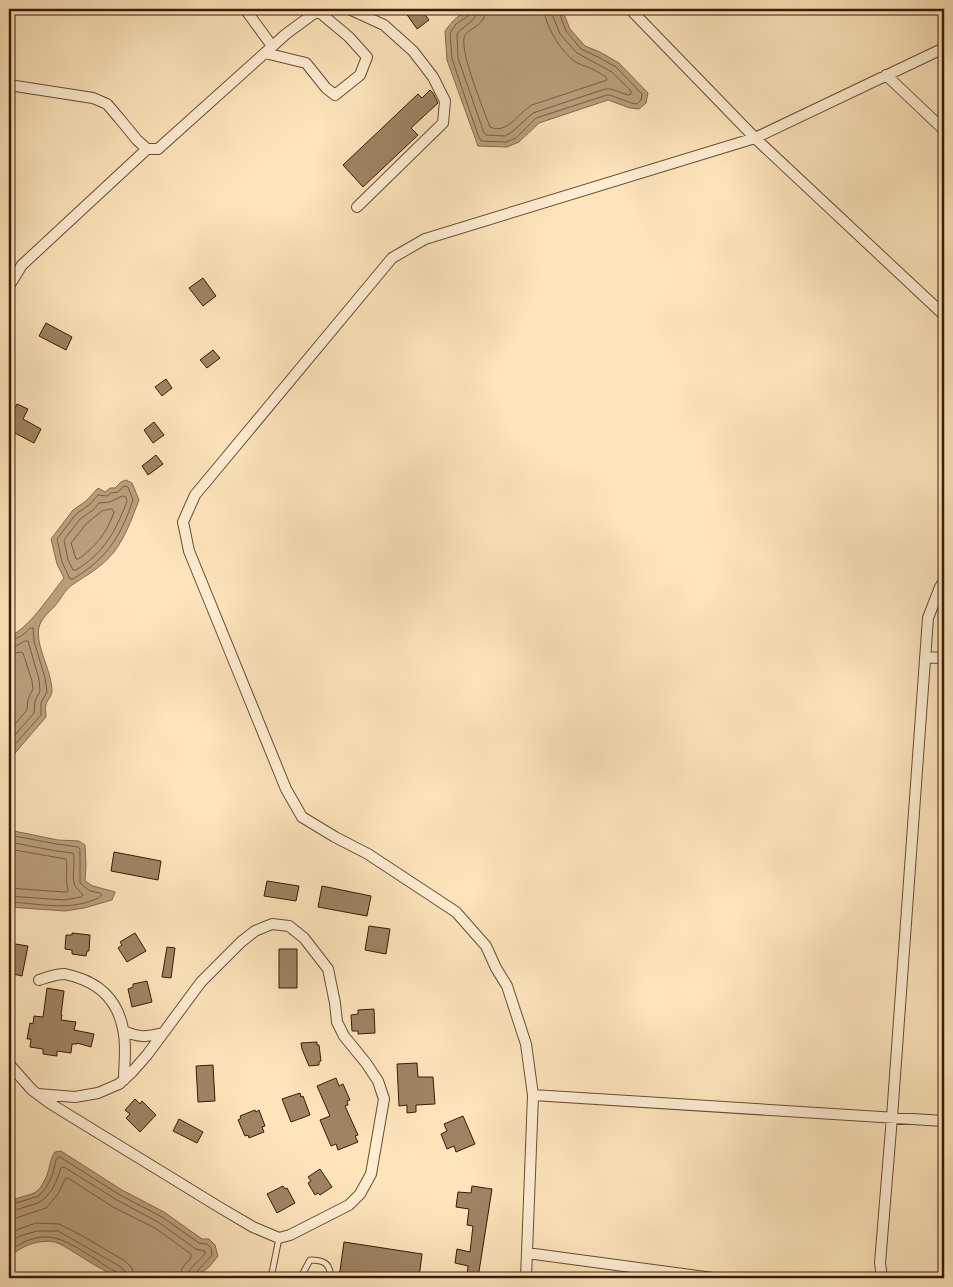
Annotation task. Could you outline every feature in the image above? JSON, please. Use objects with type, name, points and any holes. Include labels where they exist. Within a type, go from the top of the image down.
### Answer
[{"type":"street","points":[[9,286],[22,265],[147,150],[158,149],[268,50],[286,34],[319,10],[349,37],[367,57],[360,75],[335,95],[326,88],[306,63],[268,50],[246,9]]},
{"type":"street","points":[[349,9],[384,24],[413,51],[433,77],[445,101],[443,123],[357,207]]},
{"type":"street","points":[[630,9],[755,138],[944,315]]},
{"type":"street","points":[[526,1278],[534,1095],[526,1044],[507,986],[486,946],[456,912],[368,854],[302,817],[286,789],[196,570],[189,552],[183,522],[195,495],[392,258],[425,239],[755,138],[944,48]]},
{"type":"street","points":[[886,76],[944,130]]},
{"type":"street","points":[[9,85],[93,98],[107,104],[147,150]]},
{"type":"street","points":[[882,1278],[880,1263],[928,618],[944,581]]},
{"type":"street","points":[[926,657],[944,658]]},
{"type":"street","points":[[9,1064],[32,1090],[51,1104],[253,1227],[279,1238],[290,1236],[349,1206],[360,1194],[371,1174],[384,1099],[378,1081],[344,1036],[337,1022],[328,970],[304,938],[289,926],[272,924],[255,931],[241,942],[201,982],[164,1033],[132,1072],[119,1084],[98,1093],[75,1097],[38,1094]]},
{"type":"street","points":[[39,980],[52,975],[66,974],[85,980],[99,988],[109,998],[118,1011],[124,1031],[124,1080]]},
{"type":"street","points":[[124,1031],[135,1036],[147,1037],[164,1033]]},
{"type":"street","points":[[534,1095],[944,1121]]},
{"type":"street","points":[[527,1253],[713,1278]]},
{"type":"lane","points":[[271,1278],[279,1238]]},
{"type":"lane","points":[[301,1278],[310,1260],[320,1260],[325,1263],[330,1271],[331,1278]]},
{"type":"water","points":[[472,9],[562,9],[570,29],[585,46],[619,63],[648,93],[646,103],[639,109],[630,108],[608,100],[539,123],[519,142],[507,147],[478,146],[447,60],[445,31],[463,13]]},
{"type":"water","points":[[126,480],[132,483],[139,500],[122,540],[104,562],[69,587],[40,624],[39,642],[49,675],[52,693],[46,705],[46,717],[9,760],[9,636],[16,633],[31,620],[64,578],[57,564],[51,539],[73,510],[86,501],[98,488],[105,492]]},
{"type":"water","points":[[9,830],[58,840],[79,841],[85,845],[85,881],[93,886],[115,892],[112,900],[65,911],[9,907]]},
{"type":"water","points":[[61,1151],[122,1190],[164,1212],[202,1239],[209,1239],[215,1245],[218,1256],[196,1278],[120,1278],[62,1245],[49,1241],[30,1244],[9,1258],[9,1201],[38,1190],[46,1177],[53,1155],[55,1152]]},
{"type":"building","points":[[403,9],[421,9],[429,20],[417,29]]},
{"type":"building","points":[[430,90],[438,103],[411,128],[418,135],[363,187],[343,165],[418,94],[422,98]]},
{"type":"building","points":[[203,278],[216,296],[203,306],[189,288]]},
{"type":"building","points":[[46,323],[72,337],[66,350],[39,336]]},
{"type":"building","points":[[213,350],[220,358],[207,368],[200,360]]},
{"type":"building","points":[[166,379],[172,388],[162,396],[155,387]]},
{"type":"building","points":[[17,404],[28,409],[23,419],[41,429],[34,443],[9,430],[9,412],[12,414]]},
{"type":"building","points":[[154,422],[164,435],[153,443],[144,430]]},
{"type":"building","points":[[156,455],[163,464],[148,475],[142,466]]},
{"type":"building","points":[[114,852],[161,861],[158,880],[111,871]]},
{"type":"building","points":[[267,881],[299,886],[296,901],[264,896]]},
{"type":"building","points":[[322,886],[371,896],[367,916],[318,907]]},
{"type":"building","points":[[369,926],[390,929],[386,954],[365,950]]},
{"type":"building","points":[[72,933],[90,935],[89,951],[87,951],[86,956],[72,954],[72,950],[65,949],[66,935],[72,935]]},
{"type":"building","points":[[135,933],[146,951],[127,962],[118,948],[122,945],[120,942]]},
{"type":"building","points":[[9,943],[28,946],[22,976],[9,973]]},
{"type":"building","points":[[167,947],[175,948],[171,978],[162,977]]},
{"type":"building","points":[[279,949],[297,949],[297,988],[279,988]]},
{"type":"building","points":[[147,981],[152,1002],[132,1007],[128,989],[133,987],[133,984]]},
{"type":"building","points":[[47,988],[64,991],[61,1020],[76,1022],[74,1030],[94,1034],[91,1047],[77,1043],[72,1044],[71,1053],[57,1051],[57,1056],[43,1054],[43,1049],[30,1047],[31,1039],[27,1039],[30,1023],[33,1024],[34,1016],[43,1017]]},
{"type":"building","points":[[374,1009],[375,1033],[358,1034],[358,1031],[352,1031],[351,1015],[358,1014],[358,1010]]},
{"type":"building","points":[[317,1042],[321,1061],[319,1065],[309,1066],[301,1043]]},
{"type":"building","points":[[417,1063],[418,1077],[433,1077],[435,1104],[416,1105],[416,1112],[407,1113],[407,1105],[399,1106],[397,1064]]},
{"type":"building","points":[[213,1065],[215,1101],[198,1102],[196,1066]]},
{"type":"building","points":[[336,1078],[339,1086],[343,1084],[350,1100],[347,1101],[348,1105],[345,1106],[358,1135],[355,1136],[358,1142],[338,1150],[336,1144],[331,1146],[320,1120],[330,1116],[317,1086]]},
{"type":"building","points":[[300,1093],[310,1115],[291,1122],[282,1099]]},
{"type":"building","points":[[135,1099],[140,1104],[142,1101],[156,1115],[140,1132],[126,1118],[130,1114],[125,1110]]},
{"type":"building","points":[[255,1110],[256,1112],[259,1110],[265,1126],[262,1127],[264,1132],[249,1138],[248,1135],[245,1136],[238,1120],[241,1118],[240,1116]]},
{"type":"building","points":[[463,1116],[475,1144],[456,1152],[454,1146],[447,1149],[441,1134],[447,1131],[444,1124]]},
{"type":"building","points":[[179,1119],[203,1132],[197,1143],[173,1131]]},
{"type":"building","points":[[320,1169],[332,1187],[320,1195],[318,1193],[315,1195],[308,1183],[311,1181],[308,1177]]},
{"type":"building","points":[[283,1186],[285,1189],[287,1188],[295,1203],[277,1213],[267,1194]]},
{"type":"building","points":[[472,1186],[492,1189],[478,1278],[467,1278],[468,1266],[455,1263],[457,1249],[470,1252],[473,1226],[467,1225],[469,1209],[456,1207],[458,1192],[471,1193]]},
{"type":"building","points":[[344,1242],[422,1254],[419,1278],[339,1278]]}]
